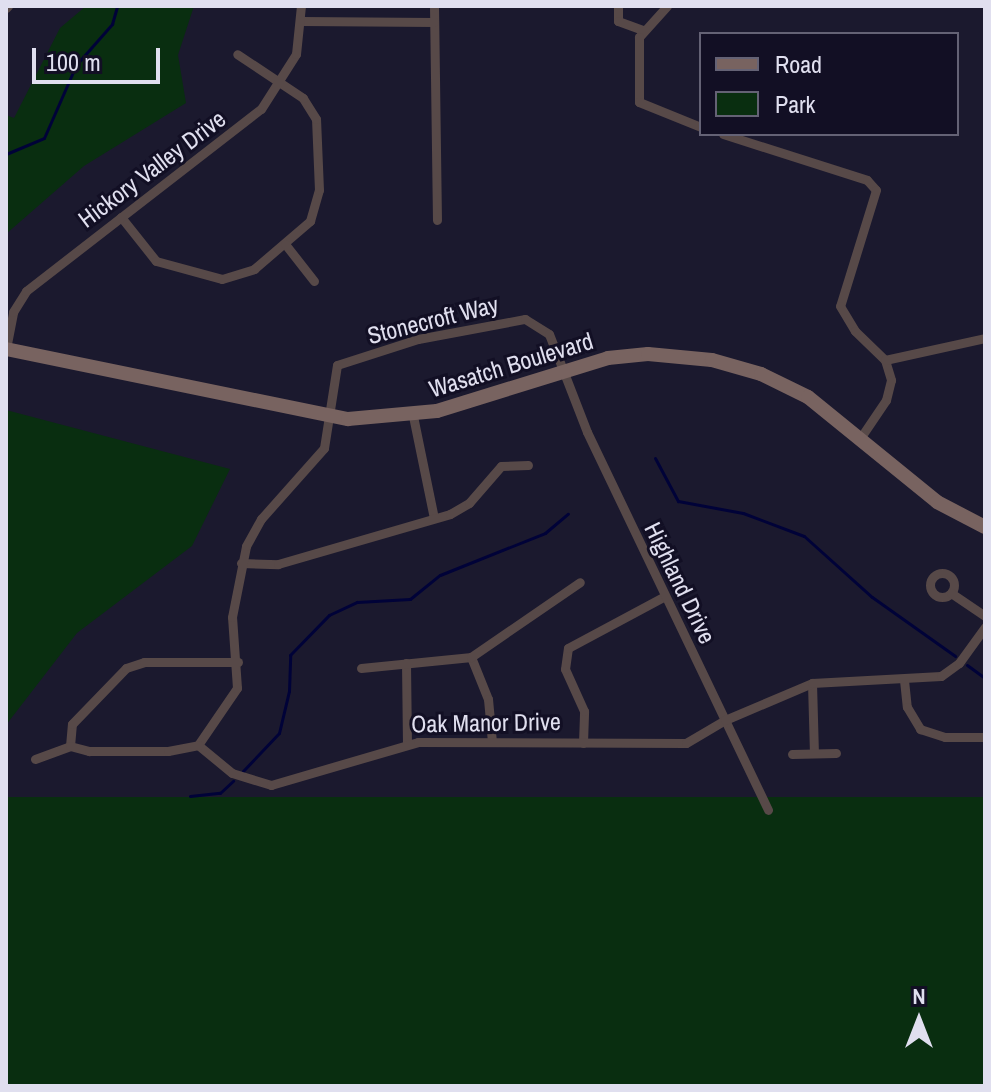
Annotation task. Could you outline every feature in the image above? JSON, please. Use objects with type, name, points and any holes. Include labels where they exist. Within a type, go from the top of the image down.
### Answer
[{"type":"main road","name":"Wasatch Boulevard","points":[[6,349],[329,417],[413,416],[506,393],[563,371],[648,354],[727,363],[808,397],[861,437],[937,502],[985,527]]},
{"type":"street","name":"Hickory Valley Drive","points":[[6,349],[13,312],[26,291],[250,118],[281,81],[296,54],[301,6]]},
{"type":"street","points":[[434,6],[437,220]]},
{"type":"street","points":[[618,6],[618,21],[643,30]]},
{"type":"street","points":[[667,6],[643,30],[637,46],[639,102],[699,126]]},
{"type":"street","points":[[301,21],[434,22]]},
{"type":"street","points":[[121,217],[156,261],[210,278],[244,274],[285,244],[315,211],[318,132],[311,108],[281,81],[237,54]]},
{"type":"street","points":[[729,136],[867,180],[876,190],[840,306],[855,331],[885,360],[890,391],[861,437]]},
{"type":"street","points":[[285,244],[314,281]]},
{"type":"street","name":"Stonecroft Way","points":[[329,417],[334,370],[342,360],[487,325],[520,319],[541,325],[563,371]]},
{"type":"street","points":[[885,360],[985,338]]},
{"type":"street","name":"Highland Drive","points":[[563,371],[663,597],[768,810]]},
{"type":"street","points":[[413,416],[434,518]]},
{"type":"street","points":[[35,759],[70,746],[81,751],[168,751],[198,745],[234,693],[238,662],[232,617],[241,563],[261,519],[322,453],[329,417]]},
{"type":"street","points":[[241,563],[278,564],[434,518],[469,503],[501,466],[528,465]]},
{"type":"street","points":[[361,668],[471,657],[580,582]]},
{"type":"street","points":[[951,593],[985,616]]},
{"type":"street","points":[[583,743],[584,711],[565,669],[568,648],[663,597]]},
{"type":"street","name":"Oak Manor Drive","points":[[198,745],[232,773],[271,785],[407,744],[686,743],[725,720],[812,683],[904,680],[951,671],[985,627]]},
{"type":"street","points":[[471,657],[488,699],[492,742]]},
{"type":"street","points":[[70,746],[72,724],[126,668],[144,662],[238,662]]},
{"type":"street","points":[[406,663],[407,744]]},
{"type":"street","points":[[904,680],[907,707],[920,729],[945,737],[985,737]]},
{"type":"street","points":[[812,683],[814,753]]},
{"type":"street","points":[[792,754],[836,753]]},
{"type":"green space","points":[[86,6],[194,6],[178,55],[186,103],[84,166],[6,234],[6,115],[14,118],[60,28]]},
{"type":"green space","points":[[6,410],[230,469],[192,546],[77,633],[6,725]]},
{"type":"green space","points":[[6,797],[985,797],[985,1086],[6,1086]]},
{"type":"waterway","points":[[6,154],[44,138],[76,65],[112,24],[117,6]]},
{"type":"waterway","points":[[655,458],[678,501],[743,513],[804,536],[872,597],[955,656]]},
{"type":"waterway","points":[[243,771],[279,733],[289,691],[290,655],[329,615],[357,602],[410,599],[440,575],[545,533],[568,514]]},
{"type":"waterway","points":[[967,665],[985,678]]},
{"type":"waterway","points":[[190,796],[220,793],[233,781]]}]
